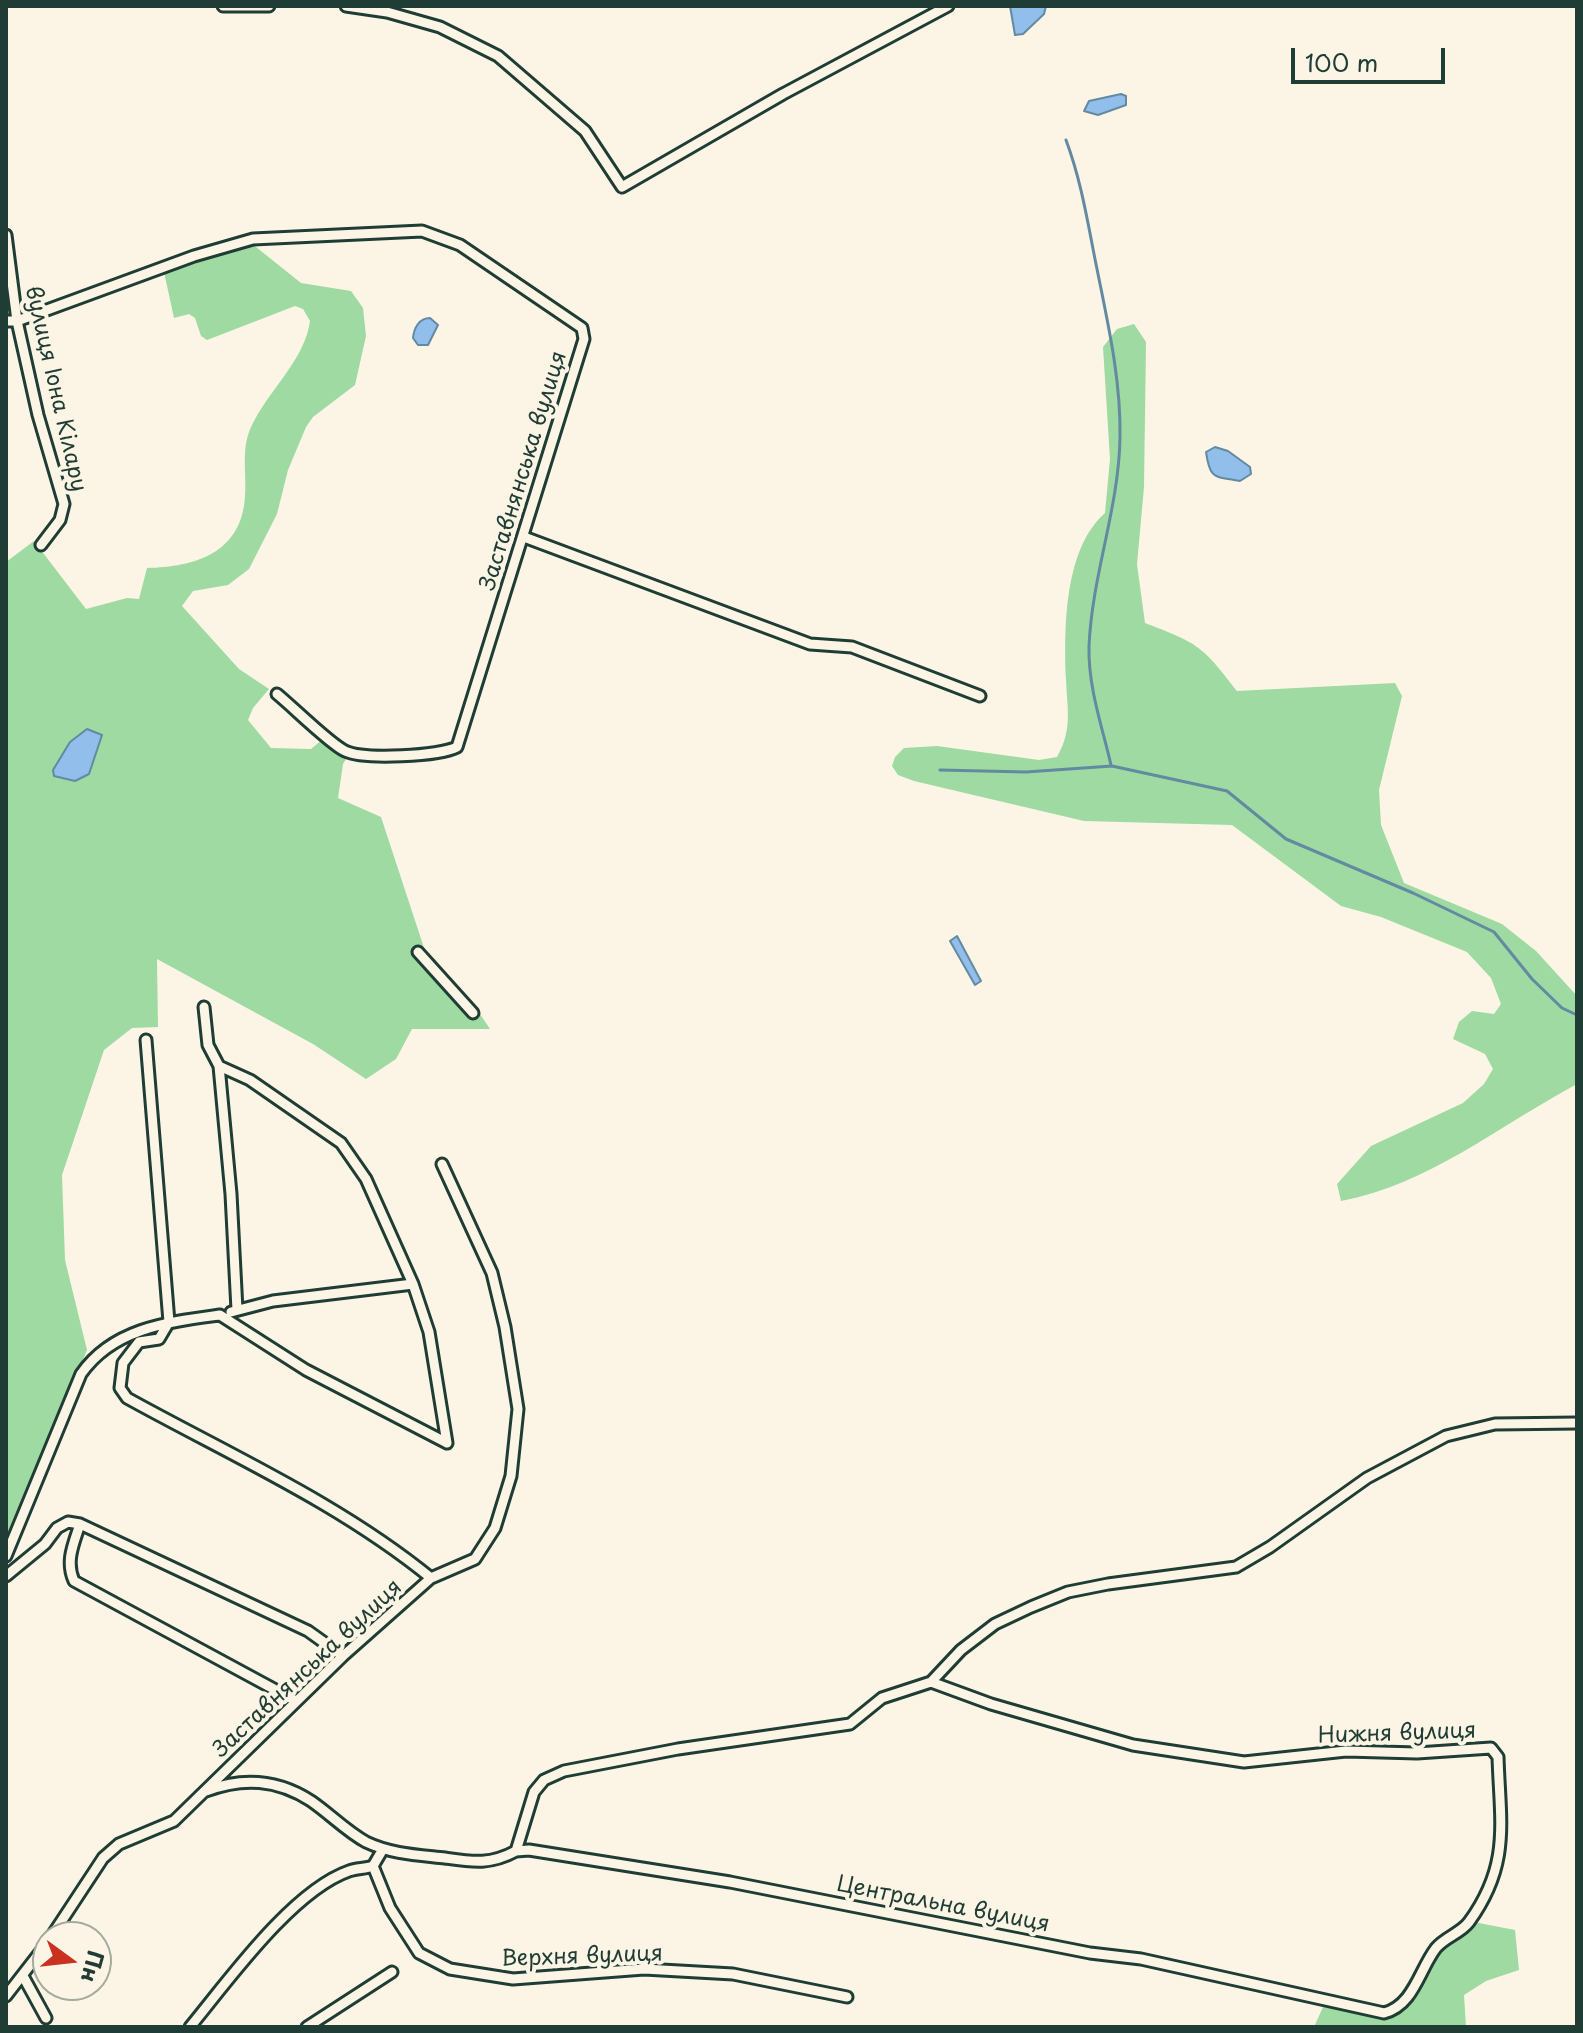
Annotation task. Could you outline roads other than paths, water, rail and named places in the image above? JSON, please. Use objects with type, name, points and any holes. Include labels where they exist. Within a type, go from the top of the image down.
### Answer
[{"type":"street","points":[[223,6],[269,6]]},
{"type":"street","points":[[346,6],[387,12],[440,27],[498,56],[585,131],[607,158],[622,187],[783,94],[948,6]]},
{"type":"street","name":"Заставнянська вулиця","points":[[11,321],[194,256],[253,239],[422,231],[444,237],[575,322],[584,334],[457,747],[448,752],[428,754],[345,751],[277,694]]},
{"type":"street","name":"вулиця Іона Кілару","points":[[6,235],[11,321],[64,504],[60,520],[41,545]]},
{"type":"street","points":[[524,537],[810,644],[852,647],[980,696]]},
{"type":"street","points":[[418,952],[473,1013]]},
{"type":"street","points":[[204,1007],[208,1045],[219,1066],[231,1194],[237,1310]]},
{"type":"street","points":[[146,1040],[169,1322],[167,1331],[159,1339],[139,1342],[123,1363],[120,1388],[127,1398],[347,1516],[383,1539],[431,1578]]},
{"type":"street","points":[[219,1066],[250,1080],[341,1143],[366,1179],[413,1284],[429,1332],[447,1443],[306,1370],[220,1315]]},
{"type":"street","name":"Заставнянська вулиця","points":[[62,1921],[103,1858],[119,1844],[174,1821],[343,1656],[431,1578],[475,1559],[483,1547],[503,1506],[517,1437],[518,1409],[505,1327],[492,1273],[442,1164]]},
{"type":"street","points":[[6,1556],[45,1456],[81,1374],[93,1355],[117,1340],[169,1322],[220,1315],[273,1301],[413,1284]]},
{"type":"street","points":[[206,1791],[233,1781],[253,1780],[274,1785],[310,1800],[351,1833],[383,1849],[477,1864],[498,1861],[516,1851],[534,1792],[544,1780],[564,1771],[678,1749],[850,1724],[882,1698],[931,1682],[961,1650],[995,1624],[1056,1597],[1151,1575],[1236,1567],[1270,1547],[1367,1478],[1446,1436],[1495,1424],[1577,1423]]},
{"type":"street","points":[[6,1576],[45,1544],[57,1528],[68,1522],[80,1524],[308,1631],[343,1656]]},
{"type":"street","points":[[80,1524],[70,1556],[69,1570],[74,1581],[296,1701]]},
{"type":"street","name":"Нижня вулиця","points":[[931,1682],[991,1704],[1133,1745],[1244,1762],[1346,1751],[1417,1753],[1491,1748],[1498,1757],[1503,1835],[1485,1899],[1467,1926],[1435,1949],[1405,2000],[1384,2013],[1360,2007]]},
{"type":"street","points":[[190,2027],[261,1941],[301,1903],[350,1870],[373,1866],[383,1849]]},
{"type":"street","name":"Центральна вулиця","points":[[516,1851],[529,1850],[730,1882],[1090,1953],[1141,1959],[1360,2007]]},
{"type":"street","name":"Верхня вулиця","points":[[373,1866],[390,1908],[419,1953],[450,1969],[513,1979],[644,1969],[733,1974],[847,1997]]},
{"type":"street","points":[[6,1996],[32,1964]]},
{"type":"street","points":[[307,2027],[392,1972]]},
{"type":"street","points":[[23,1976],[46,2018]]},
{"type":"water","points":[[1010,6],[1046,6],[1044,14],[1023,34],[1015,35]]},
{"type":"water","points":[[1121,94],[1126,96],[1126,105],[1098,115],[1084,111],[1089,101]]},
{"type":"water","points":[[430,318],[438,325],[428,345],[418,345],[413,338],[416,327]]},
{"type":"water","points":[[1215,447],[1228,451],[1250,467],[1251,474],[1240,481],[1215,475],[1209,468],[1206,452]]},
{"type":"water","points":[[87,729],[102,735],[89,774],[75,781],[54,776],[53,770],[70,742]]},
{"type":"water","points":[[957,936],[981,981],[975,985],[950,941]]},
{"type":"waterway","points":[[1066,140],[1087,220],[1118,394],[1119,463],[1095,593],[1089,646],[1093,691],[1111,765]]},
{"type":"waterway","points":[[940,770],[1026,772],[1112,766],[1227,791],[1286,839],[1413,893],[1494,932],[1532,979],[1562,1008],[1577,1015]]}]
